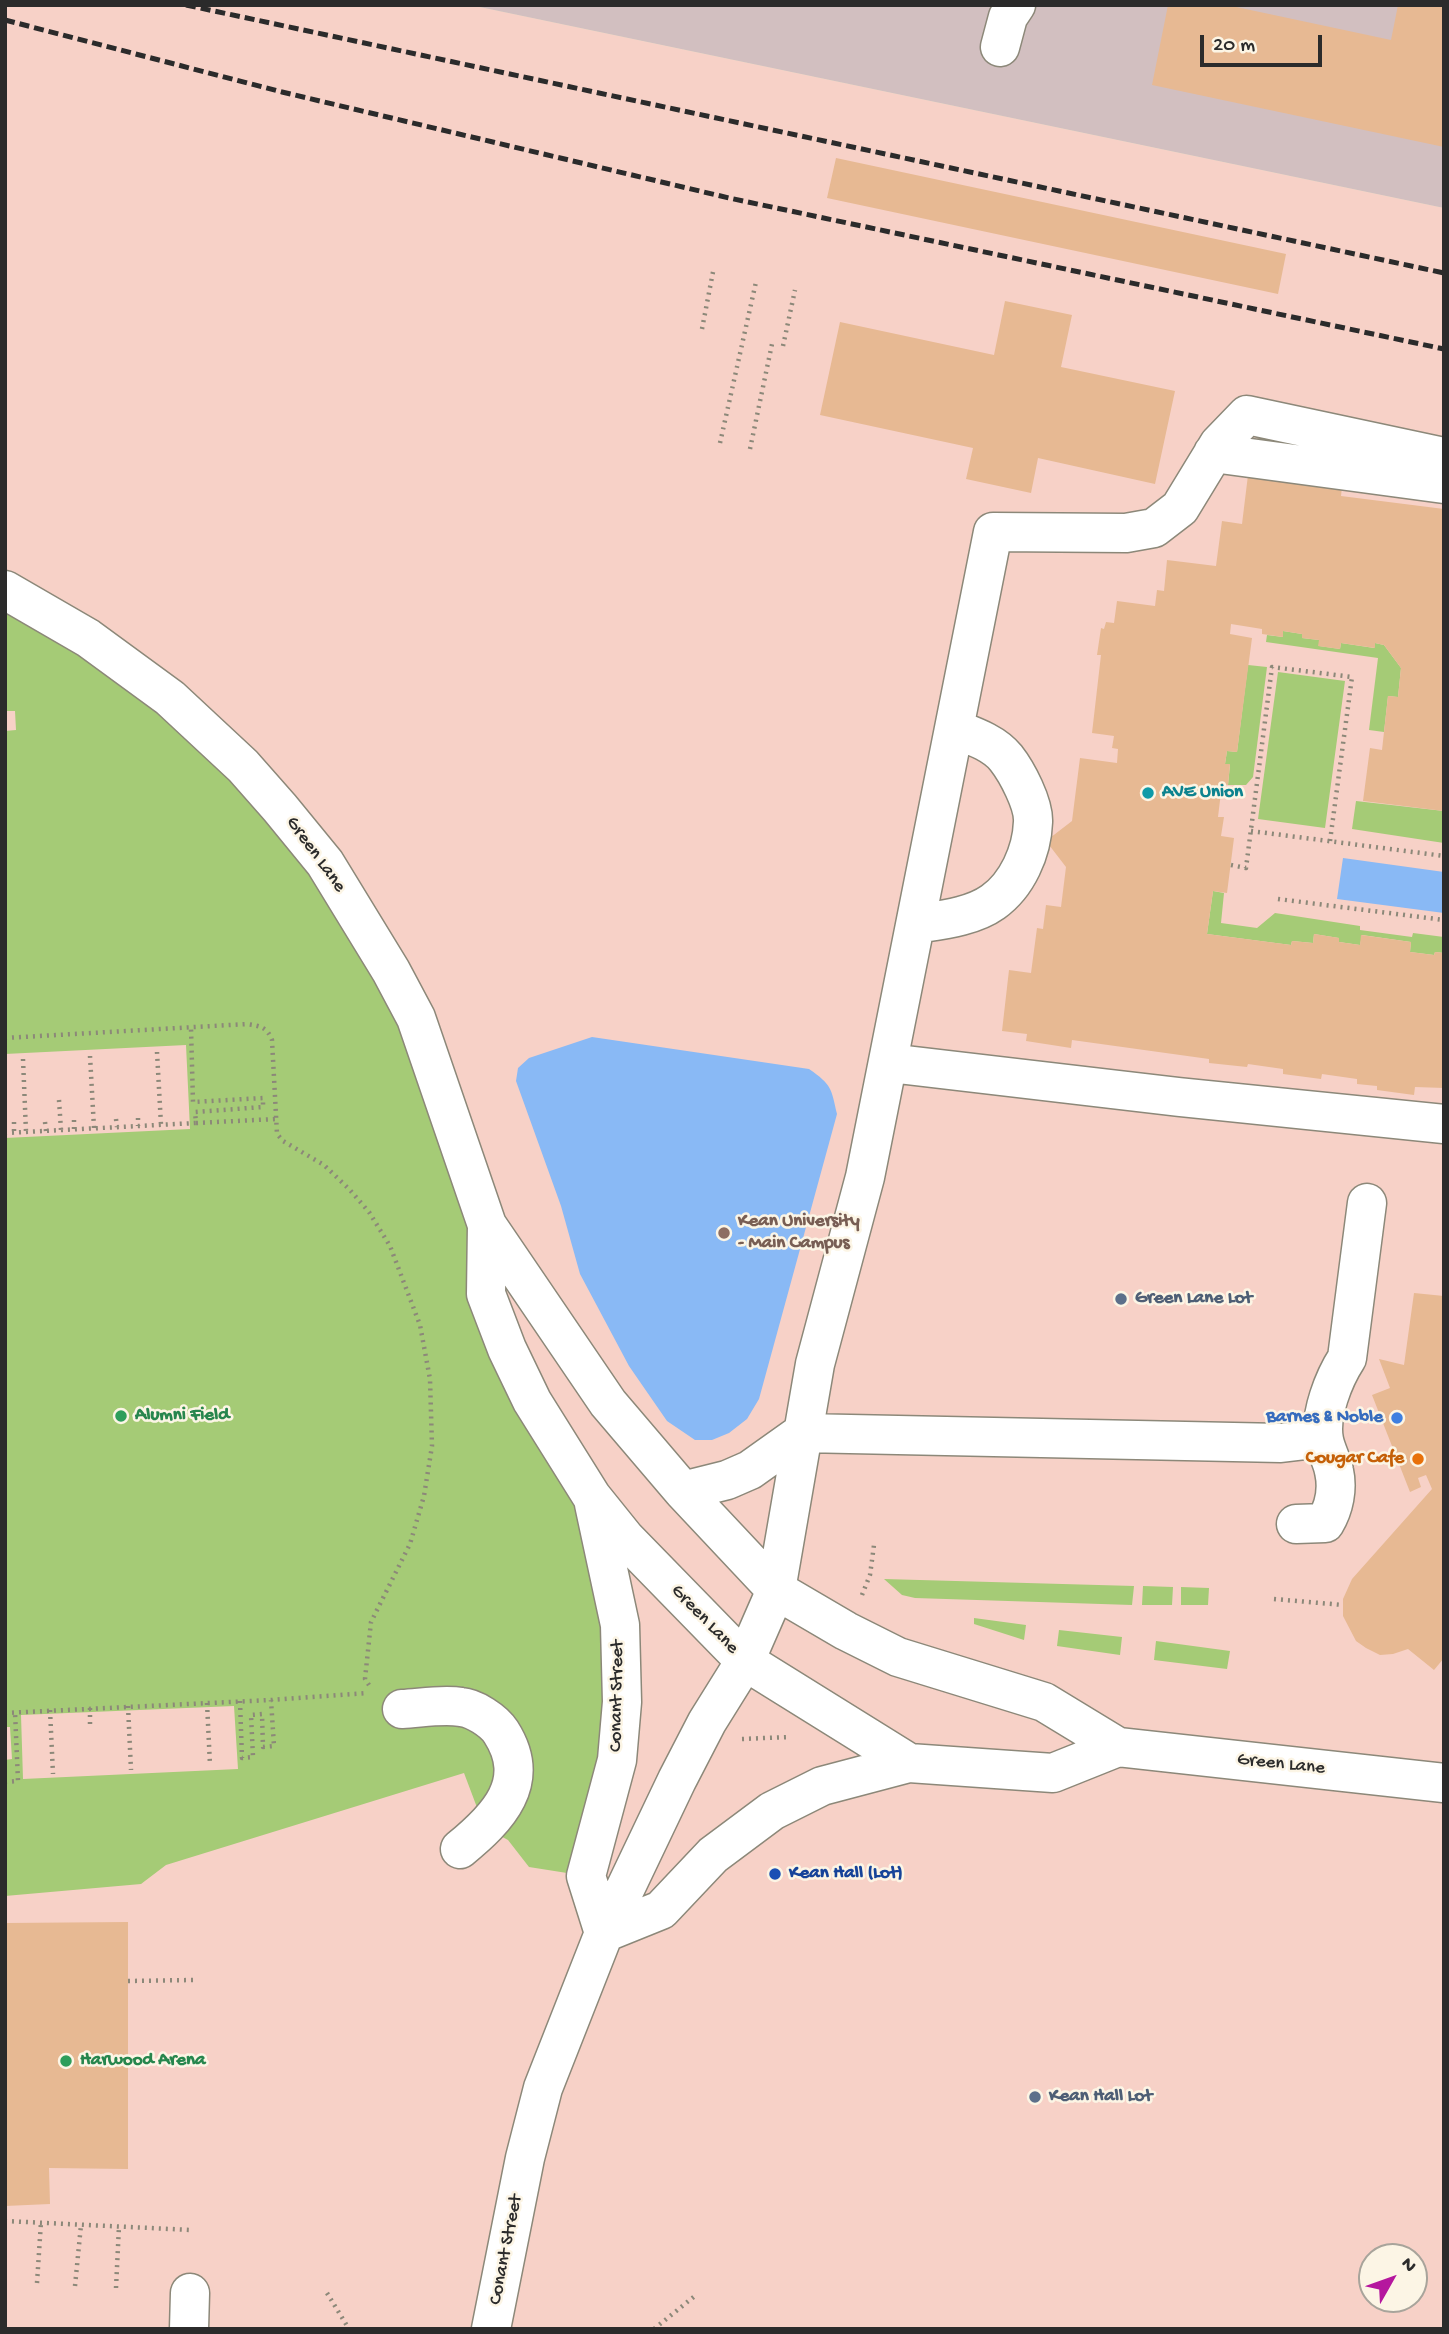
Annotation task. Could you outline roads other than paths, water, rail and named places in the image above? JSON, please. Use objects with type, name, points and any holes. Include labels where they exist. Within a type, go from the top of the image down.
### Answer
[{"type":"street","points":[[1000,47],[1007,17],[1016,5]]},
{"type":"street","points":[[1213,453],[1247,415],[1444,457]]},
{"type":"street","points":[[1213,453],[1444,484]]},
{"type":"street","name":"Conant Street","points":[[491,2329],[525,2158],[543,2088],[604,1933],[695,1745],[745,1661],[776,1590],[815,1364],[865,1177],[993,532],[1126,533],[1154,528],[1181,508],[1213,453]]},
{"type":"street","name":"Green Lane","points":[[5,590],[88,638],[170,698],[243,766],[325,863],[391,971],[416,1018],[487,1225],[608,1403],[683,1491],[776,1590],[846,1631],[898,1657],[1044,1702],[1118,1747],[1444,1783]]},
{"type":"street","points":[[916,924],[958,917],[992,903],[1015,881],[1027,852],[1033,820],[1022,784],[1005,757],[981,739],[955,729]]},
{"type":"street","points":[[889,1063],[1179,1097],[1444,1124]]},
{"type":"street","points":[[1296,1524],[1325,1523],[1334,1508],[1335,1474],[1323,1438],[1327,1403],[1336,1374],[1347,1358],[1367,1203]]},
{"type":"street","name":"Green Lane","points":[[487,1225],[486,1294],[507,1349],[532,1401],[592,1497],[633,1546],[745,1661],[909,1763],[1053,1773],[1118,1747]]},
{"type":"street","points":[[683,1491],[727,1480],[750,1470],[802,1433],[1281,1443],[1323,1438]]},
{"type":"street","name":"Conant Street","points":[[592,1497],[620,1625],[622,1702],[617,1760],[586,1876],[604,1933]]},
{"type":"street","points":[[402,1709],[462,1707],[481,1715],[499,1728],[510,1747],[514,1767],[512,1785],[505,1802],[485,1828],[460,1849]]},
{"type":"street","points":[[604,1933],[661,1910],[713,1855],[772,1811],[822,1786],[909,1763]]},
{"type":"water","points":[[1343,858],[1444,872],[1444,913],[1337,899]]},
{"type":"water","points":[[592,1037],[809,1069],[826,1083],[833,1098],[837,1114],[759,1399],[747,1419],[729,1433],[712,1440],[695,1440],[667,1421],[629,1366],[580,1274],[561,1206],[516,1081],[518,1068],[529,1058]]},
{"type":"railway","points":[[186,5],[1444,273]]},
{"type":"railway","points":[[5,20],[282,92],[729,198],[1444,349]]},
{"type":"place","name":"AVE Union","points":[[1148,793]]},
{"type":"place","name":"Kean University - Main Campus","points":[[724,1233]]},
{"type":"place","name":"Green Lane Lot","points":[[1121,1299]]},
{"type":"place","name":"Alumni Field","points":[[121,1416]]},
{"type":"place","name":"Barnes & Noble","points":[[1397,1418]]},
{"type":"place","name":"Cougar Cafe","points":[[1418,1459]]},
{"type":"place","name":"Kean Hall (Lot)","points":[[775,1874]]},
{"type":"place","name":"Harwood Arena","points":[[66,2061]]},
{"type":"place","name":"Kean Hall Lot","points":[[1035,2097]]}]
